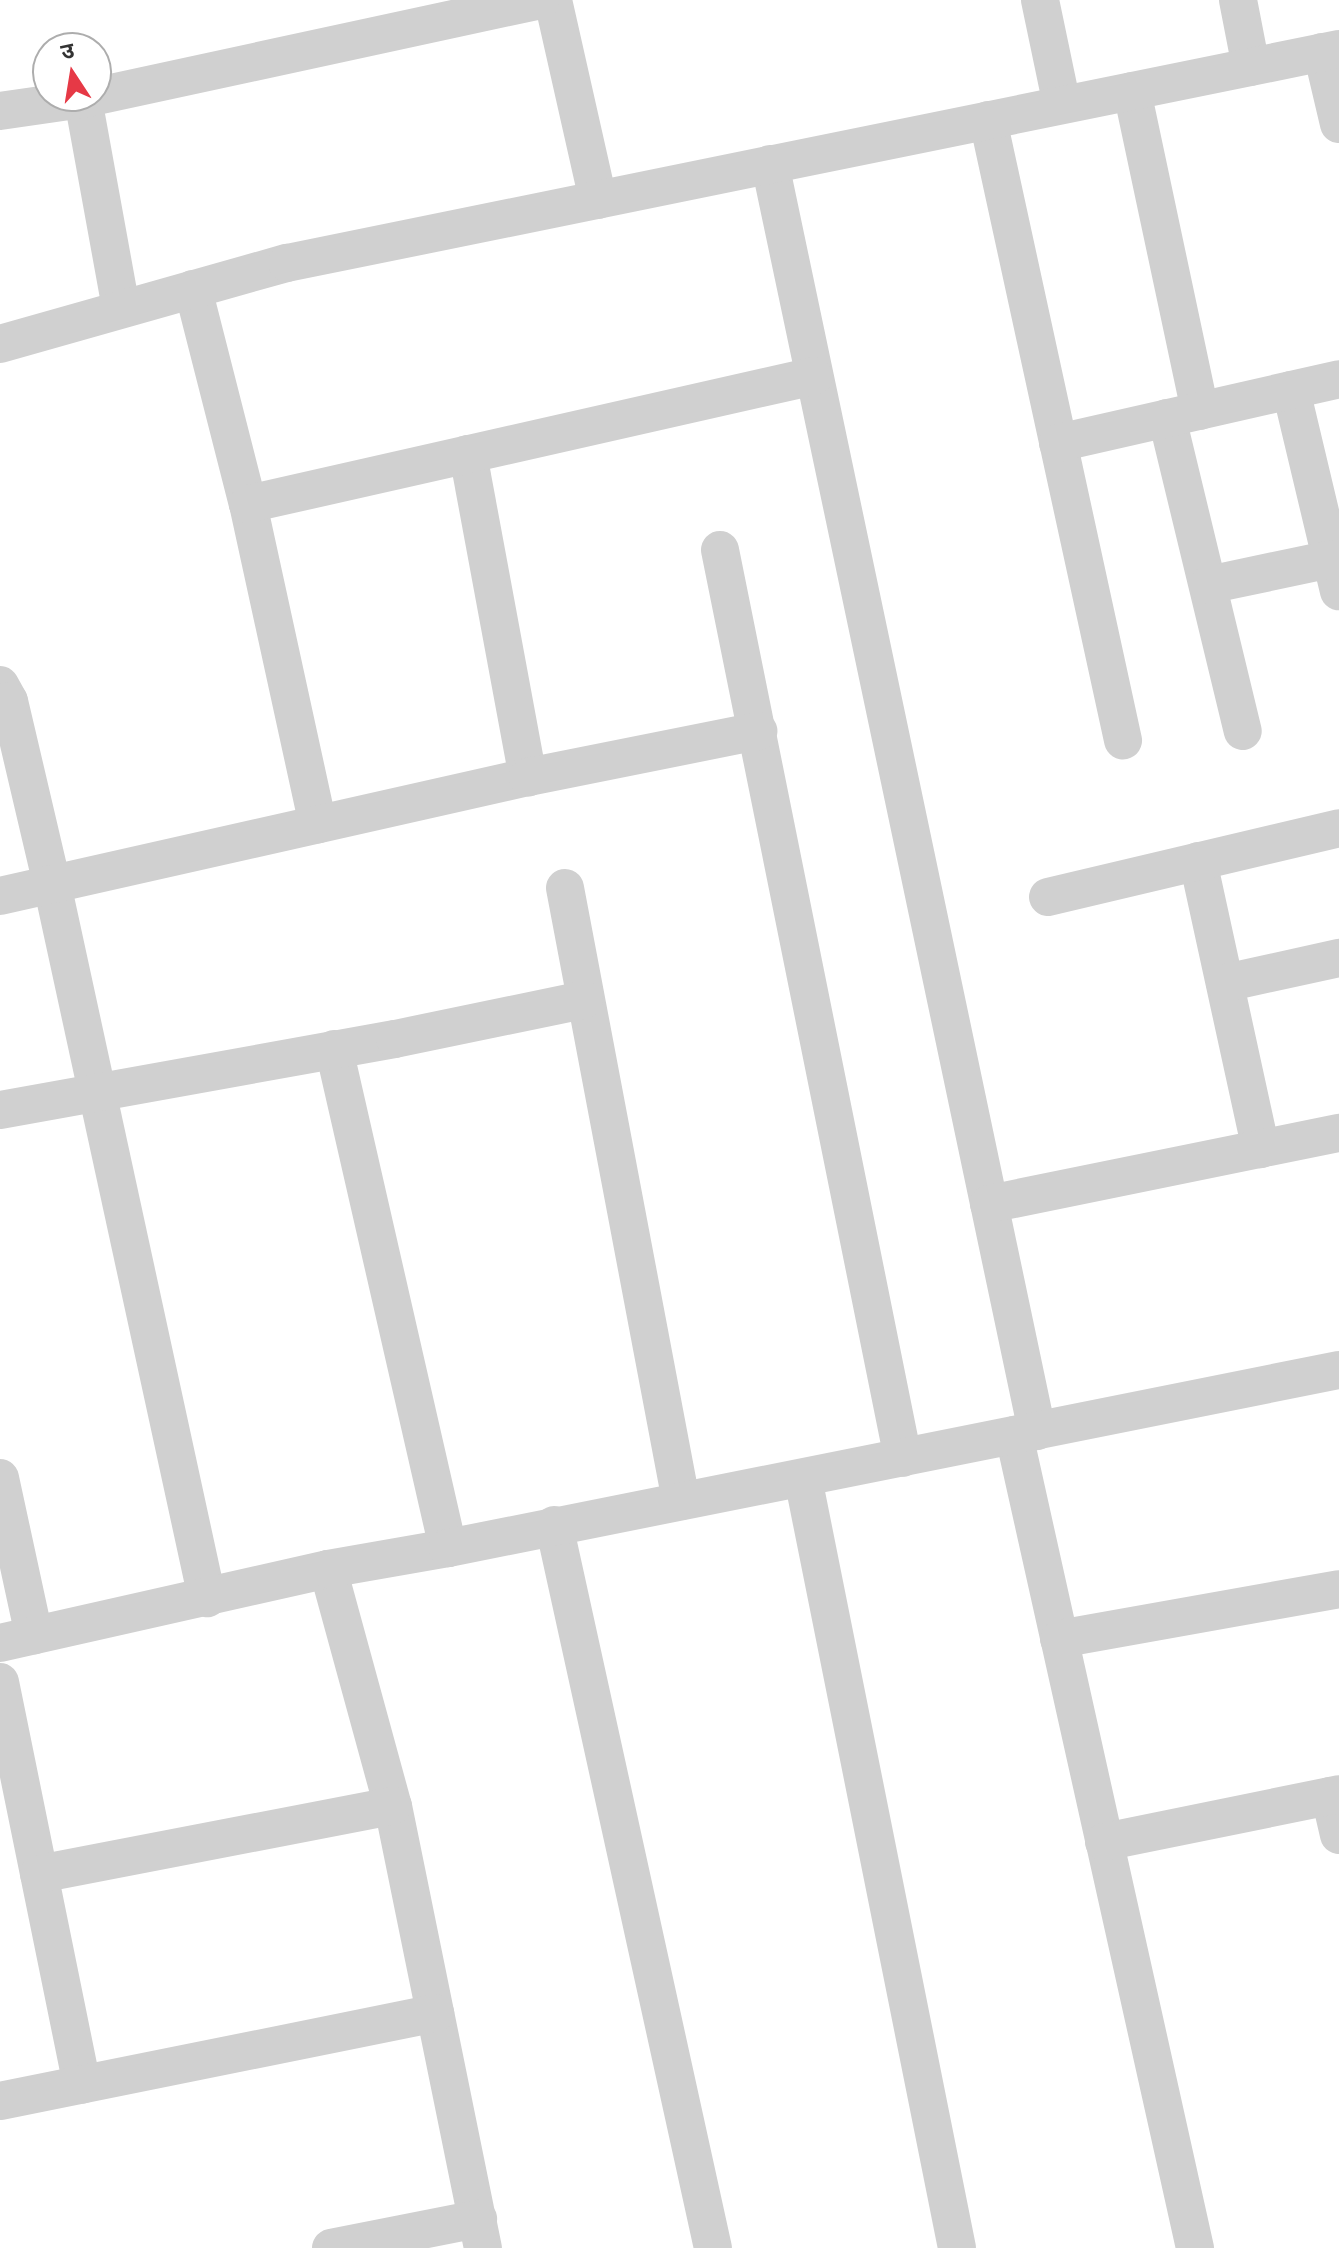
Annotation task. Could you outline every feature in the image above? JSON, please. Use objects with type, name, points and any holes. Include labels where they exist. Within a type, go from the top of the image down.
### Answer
[{"type":"street","points":[[112,93],[540,0]]},
{"type":"street","points":[[553,0],[598,200]]},
{"type":"street","points":[[1040,0],[1062,105]]},
{"type":"street","points":[[1238,0],[1251,67]]},
{"type":"street","points":[[0,344],[287,263],[1331,51],[1339,124]]},
{"type":"street","points":[[1132,91],[1208,585],[1243,731]]},
{"type":"street","points":[[0,111],[32,106]]},
{"type":"street","points":[[85,112],[121,308]]},
{"type":"street","points":[[988,120],[1123,740]]},
{"type":"street","points":[[770,164],[989,1204],[1059,1639],[1195,2248]]},
{"type":"street","points":[[193,289],[248,504],[318,824]]},
{"type":"street","points":[[248,504],[814,376]]},
{"type":"street","points":[[1058,443],[1339,379]]},
{"type":"street","points":[[1208,585],[1335,575],[1291,390]]},
{"type":"street","points":[[468,454],[528,777]]},
{"type":"street","points":[[720,550],[903,1458]]},
{"type":"street","points":[[0,685],[9,701],[52,884],[207,1598]]},
{"type":"street","points":[[0,896],[528,777],[758,731]]},
{"type":"street","points":[[1048,897],[1339,828]]},
{"type":"street","points":[[1198,861],[1261,1149]]},
{"type":"street","points":[[565,888],[681,1501]]},
{"type":"street","points":[[1225,983],[1339,958]]},
{"type":"street","points":[[0,1110],[584,1000]]},
{"type":"street","points":[[334,1049],[448,1548]]},
{"type":"street","points":[[989,1204],[1339,1133]]},
{"type":"street","points":[[0,1478],[17,1639],[328,1569],[448,1548],[1339,1370]]},
{"type":"street","points":[[803,1478],[957,2248]]},
{"type":"street","points":[[554,1525],[713,2248]]},
{"type":"street","points":[[328,1569],[393,1806],[481,2233],[331,2248]]},
{"type":"street","points":[[1059,1639],[1339,1589]]},
{"type":"street","points":[[0,1682],[82,2085]]},
{"type":"street","points":[[1104,1842],[1335,1795],[1339,1835]]},
{"type":"street","points":[[39,1874],[393,1806]]},
{"type":"street","points":[[0,2101],[435,2013]]}]
